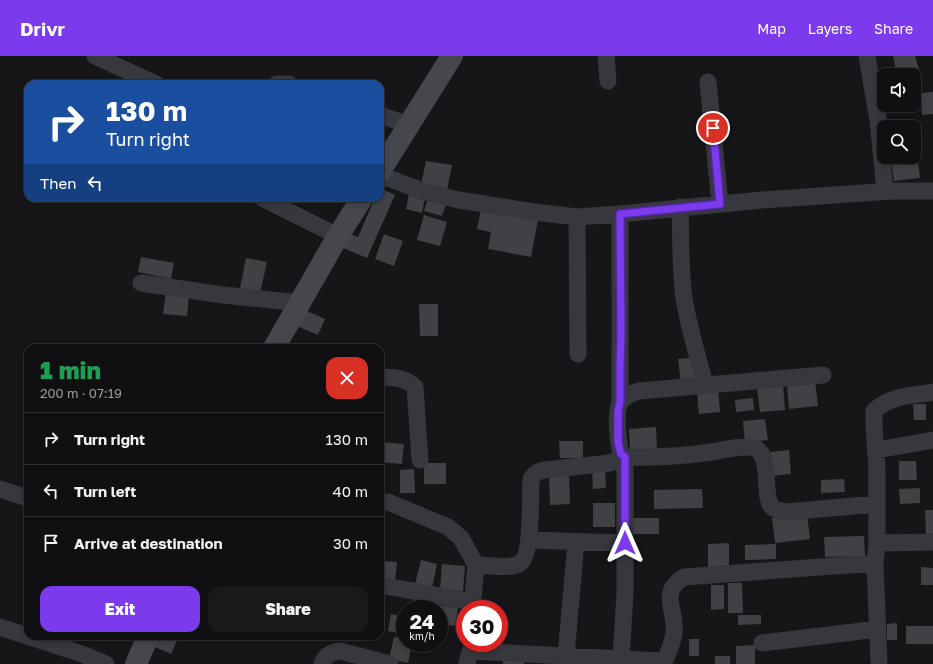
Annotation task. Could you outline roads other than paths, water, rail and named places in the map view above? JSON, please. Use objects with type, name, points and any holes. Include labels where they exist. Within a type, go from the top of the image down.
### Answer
[{"type":"street","points":[[95,56],[147,80]]},
{"type":"street","points":[[384,166],[452,56]]},
{"type":"street","points":[[606,56],[608,81]]},
{"type":"street","points":[[867,56],[878,120],[885,191]]},
{"type":"street","points":[[708,82],[720,204]]},
{"type":"street","points":[[384,116],[409,125]]},
{"type":"street","points":[[384,177],[425,192],[459,200],[577,217],[680,207],[885,191],[933,191]]},
{"type":"street","points":[[270,202],[338,236]]},
{"type":"street","points":[[276,344],[338,236],[359,202]]},
{"type":"street","points":[[680,207],[684,298],[705,385]]},
{"type":"street","points":[[620,214],[620,402],[618,411],[618,442],[621,454],[625,457],[625,593],[621,659]]},
{"type":"street","points":[[577,217],[578,354]]},
{"type":"street","points":[[141,283],[224,295],[301,303]]},
{"type":"street","points":[[620,402],[627,396],[639,391],[823,375]]},
{"type":"street","points":[[384,377],[399,378],[410,381],[416,387],[420,460]]},
{"type":"street","points":[[879,664],[875,563],[877,543],[877,504],[874,411],[881,404],[893,399],[933,392]]},
{"type":"street","points":[[876,450],[933,440]]},
{"type":"street","points":[[476,565],[511,566],[518,565],[523,562],[528,540],[531,479],[534,474],[545,470],[610,463],[625,457],[677,456],[751,447],[758,449],[765,463],[769,501],[772,507],[786,512],[877,504]]},
{"type":"street","points":[[0,489],[24,497]]},
{"type":"street","points":[[388,502],[448,527],[461,538],[476,565],[473,600]]},
{"type":"street","points":[[528,540],[625,543]]},
{"type":"street","points":[[566,656],[576,542]]},
{"type":"street","points":[[877,543],[933,542]]},
{"type":"street","points":[[469,653],[566,656],[661,663],[665,660],[674,633],[670,591],[675,582],[684,577],[875,563]]},
{"type":"street","points":[[384,586],[456,602]]},
{"type":"street","points":[[0,627],[24,635]]},
{"type":"street","points":[[762,643],[878,629]]},
{"type":"street","points":[[39,640],[82,654],[106,664]]},
{"type":"street","points":[[136,664],[146,640]]},
{"type":"street","points":[[322,664],[324,659],[332,652],[340,651],[390,664]]}]
